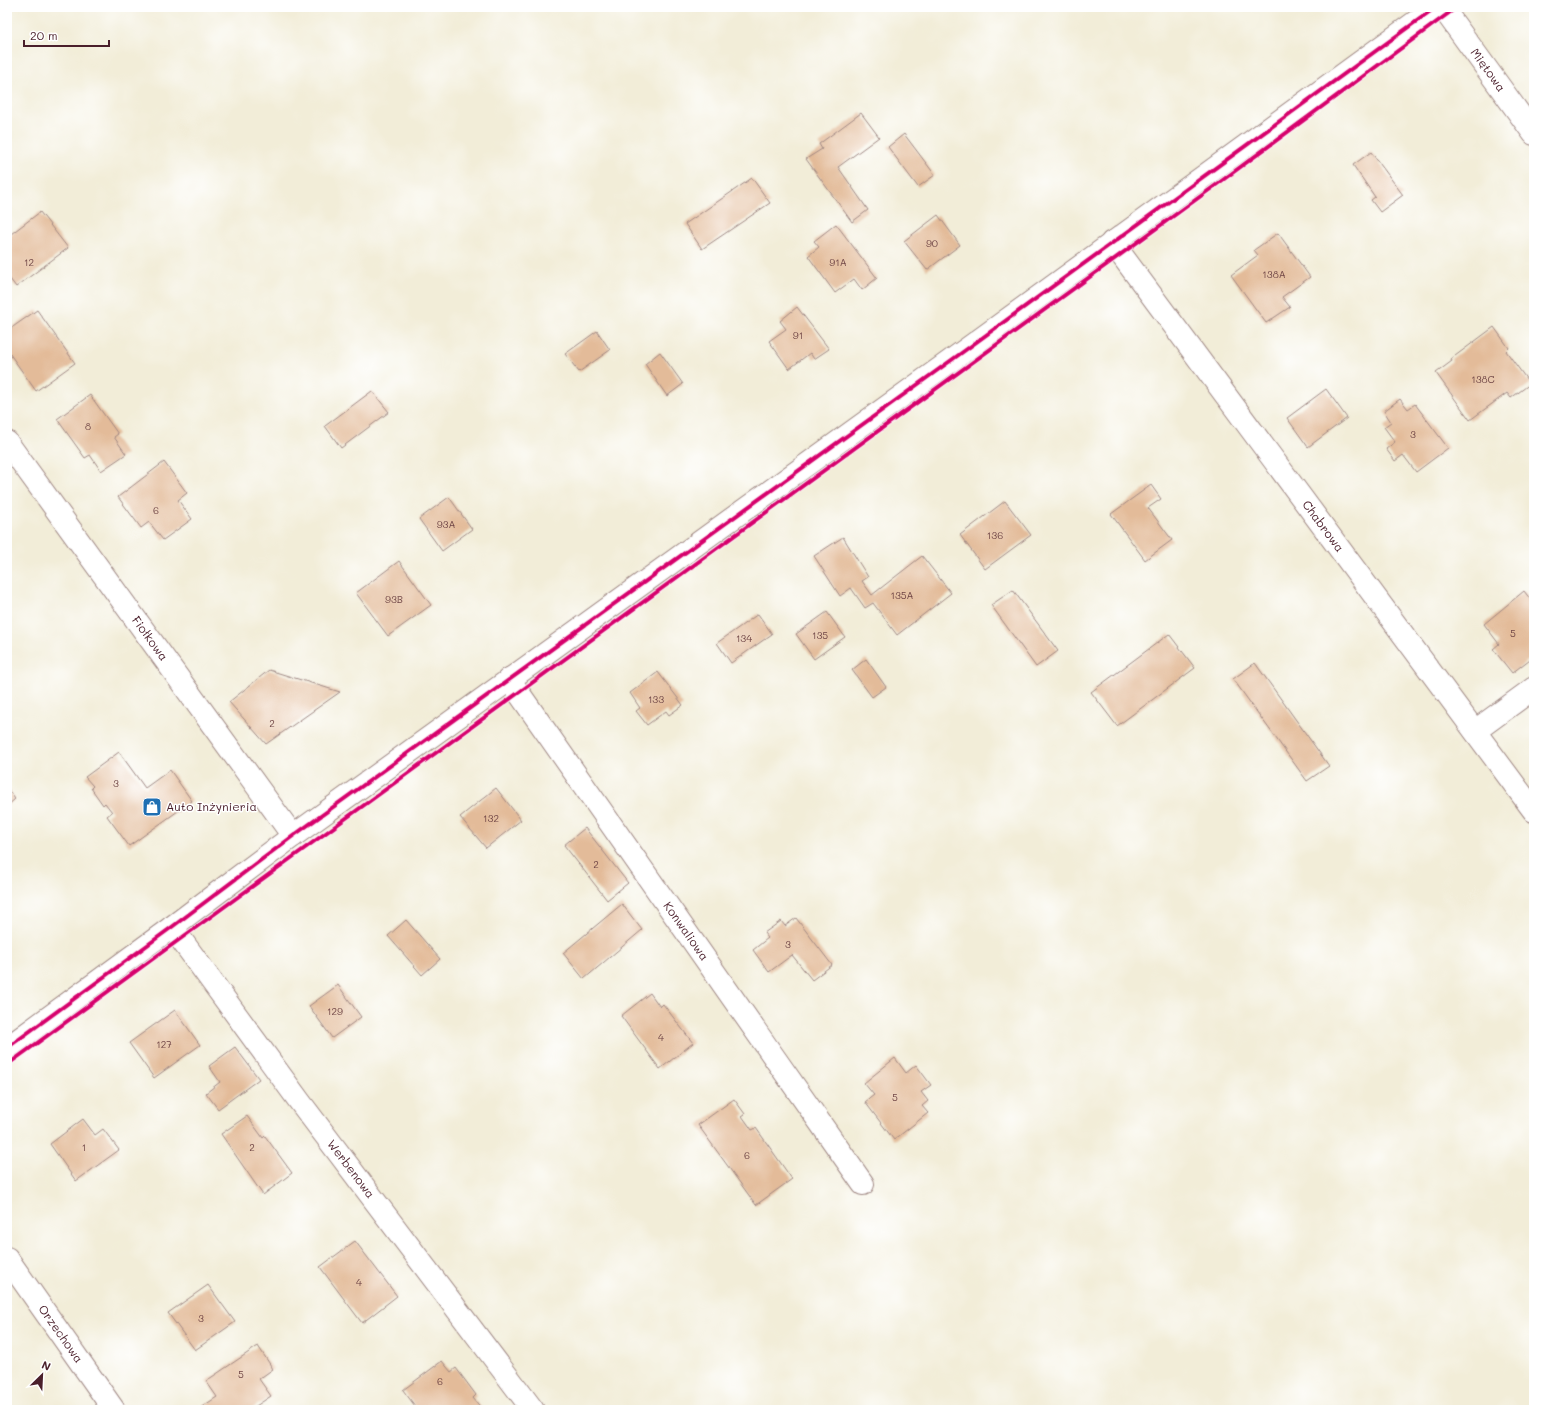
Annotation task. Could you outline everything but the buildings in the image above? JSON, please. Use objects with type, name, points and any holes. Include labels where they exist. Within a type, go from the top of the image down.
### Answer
[{"type":"street","points":[[7,1048],[293,836],[1436,7]]},
{"type":"street","name":"Miętowa","points":[[1442,7],[1534,134]]},
{"type":"street","name":"Chabrowa","points":[[1112,242],[1534,811]]},
{"type":"street","name":"Fiołkowa","points":[[7,442],[293,836]]},
{"type":"street","name":"Konwaliowa","points":[[509,679],[863,1184]]},
{"type":"street","points":[[1475,731],[1534,688]]},
{"type":"street","name":"Werbenowa","points":[[172,927],[300,1102],[533,1410]]},
{"type":"street","name":"Orzechowa","points":[[7,1258],[114,1410]]},
{"type":"cycle path","points":[[7,1048],[293,836],[971,346],[1436,7]]},
{"type":"cycle path","points":[[7,1065],[1216,185],[1457,7]]},
{"type":"place","name":"Auto Inżynieria","points":[[152,807]]}]
